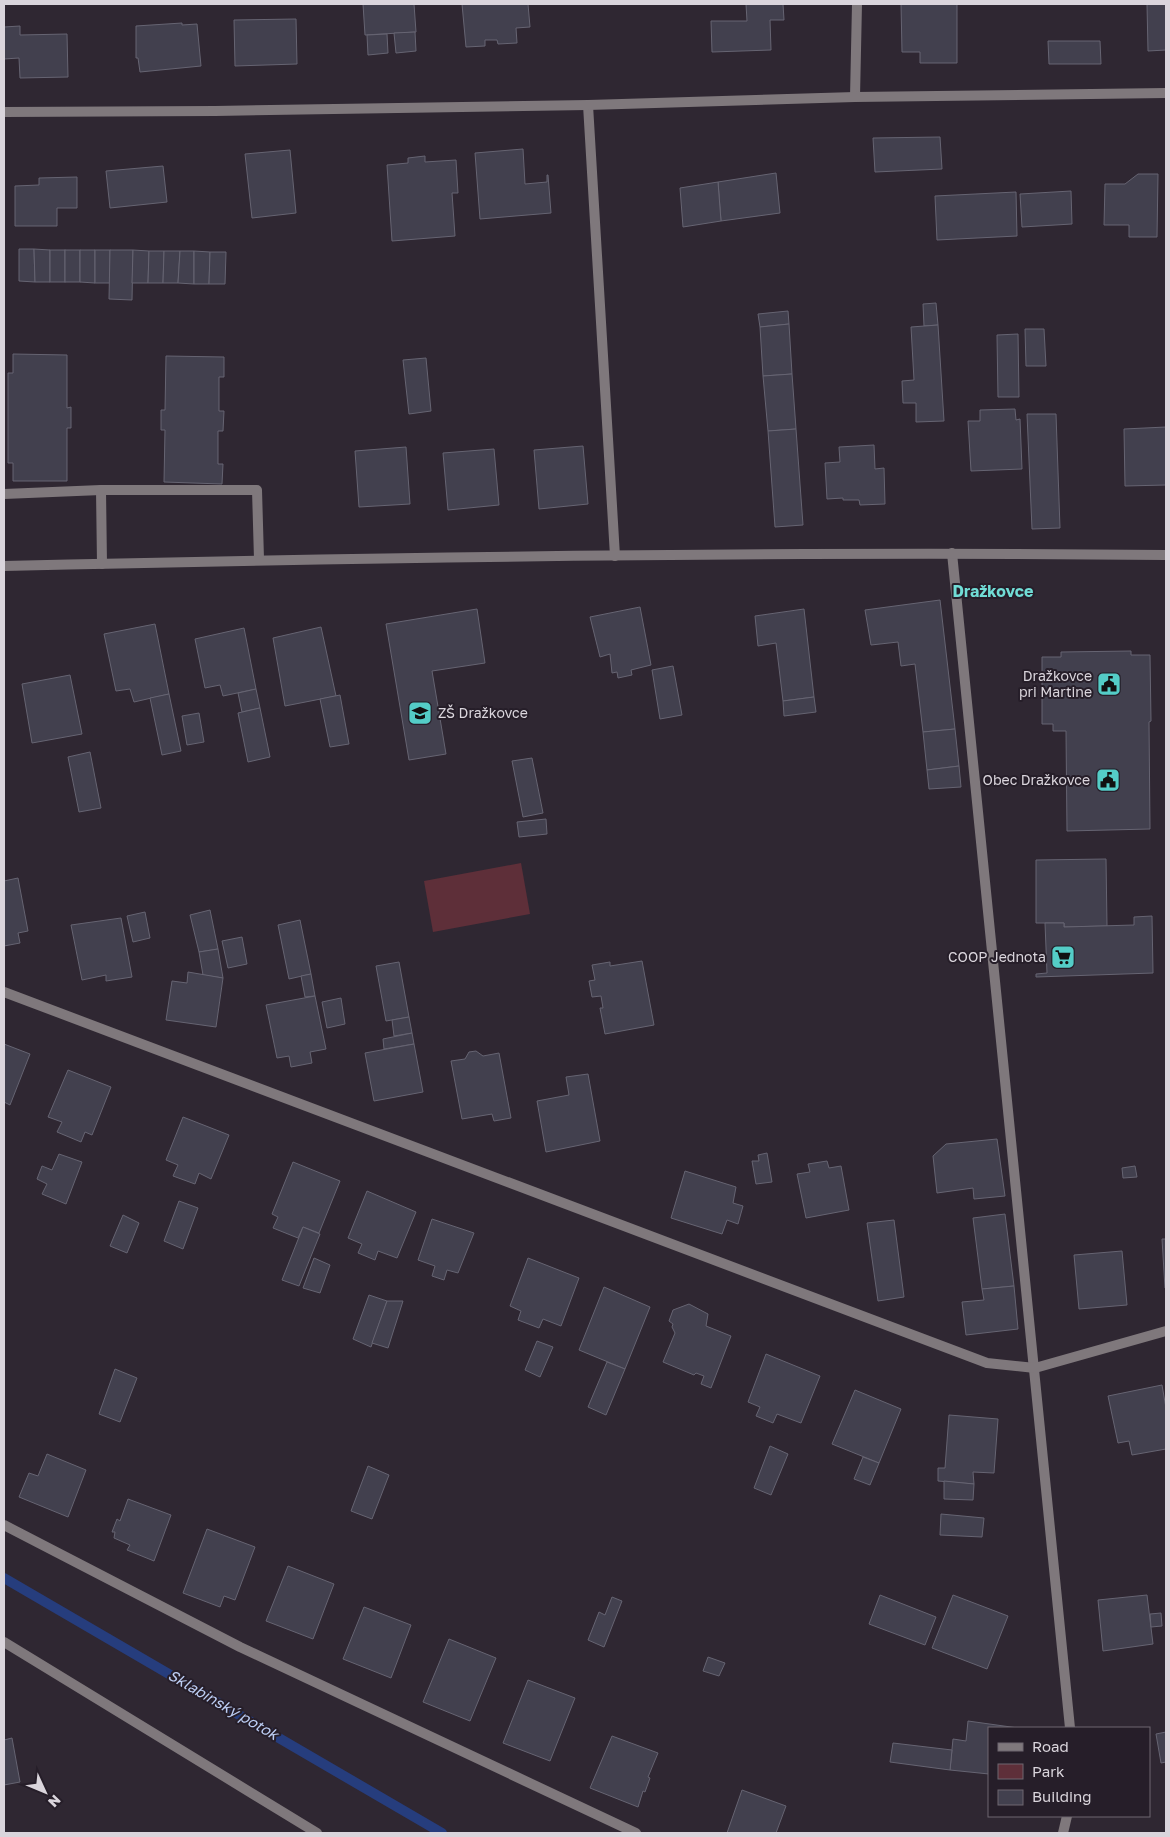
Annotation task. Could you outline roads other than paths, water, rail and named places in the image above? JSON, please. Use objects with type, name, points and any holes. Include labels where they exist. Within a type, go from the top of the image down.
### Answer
[{"type":"street","points":[[855,97],[857,4]]},
{"type":"street","points":[[4,112],[216,111],[588,105],[855,97],[1166,93]]},
{"type":"street","points":[[588,105],[615,556]]},
{"type":"street","points":[[4,494],[101,490],[257,490],[259,560]]},
{"type":"street","points":[[101,490],[102,564]]},
{"type":"street","points":[[952,553],[1070,1727]]},
{"type":"street","points":[[4,566],[259,560],[615,556],[952,553],[1166,555]]},
{"type":"street","points":[[4,992],[987,1363],[1035,1368],[1166,1331]]},
{"type":"street","points":[[4,1525],[240,1647],[636,1833]]},
{"type":"street","points":[[4,1642],[317,1833]]},
{"type":"street","points":[[1063,1833],[1067,1817]]},
{"type":"waterway","name":"Sklabinský potok","points":[[4,1578],[442,1833]]},
{"type":"place","name":"Dražkovce pri Martine","points":[[1109,684]]},
{"type":"place","name":"ZŠ Dražkovce","points":[[420,713]]},
{"type":"place","name":"Obec Dražkovce","points":[[1108,780]]},
{"type":"place","name":"COOP Jednota","points":[[1063,957]]},
{"type":"district","name":"Dražkovce","points":[[993,591]]}]
